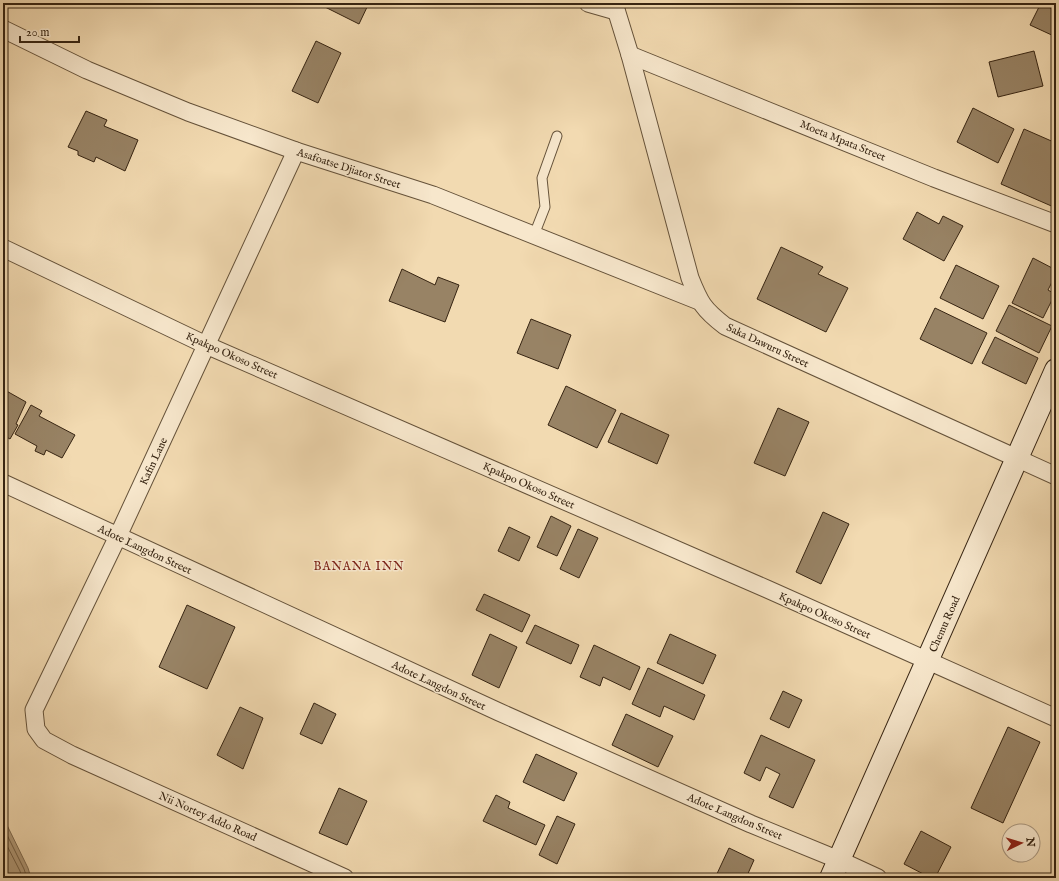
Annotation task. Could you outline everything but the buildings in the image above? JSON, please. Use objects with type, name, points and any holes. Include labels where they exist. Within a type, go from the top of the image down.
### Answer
[{"type":"street","points":[[588,3],[615,7]]},
{"type":"street","name":"Saka Dawuru Street","points":[[615,7],[630,55],[690,278],[699,301],[709,314],[725,326],[1017,459]]},
{"type":"street","name":"Asafoatse Djiator Street","points":[[3,29],[87,70],[181,109],[296,152],[433,195],[699,301]]},
{"type":"street","name":"Moeta Mpata Street","points":[[630,55],[934,178],[1056,224]]},
{"type":"street","name":"Kafin Lane","points":[[72,754],[44,740],[36,729],[34,710],[118,536],[296,152]]},
{"type":"street","name":"Kpakpo Okoso Street","points":[[3,248],[206,345],[767,589],[1056,718]]},
{"type":"street","name":"Chemu Road","points":[[835,869],[1056,370]]},
{"type":"street","points":[[1017,459],[1056,476]]},
{"type":"street","name":"Adote Langdon Street","points":[[3,482],[499,712],[750,824],[835,869],[878,878]]},
{"type":"street","name":"Nii Nortey Addo Road","points":[[72,754],[345,878]]},
{"type":"lane","points":[[534,235],[545,207],[542,178],[557,136]]},
{"type":"water","points":[[3,817],[28,868],[31,878],[3,878]]},
{"type":"district","name":"BANANA INN","points":[[359,566]]}]
